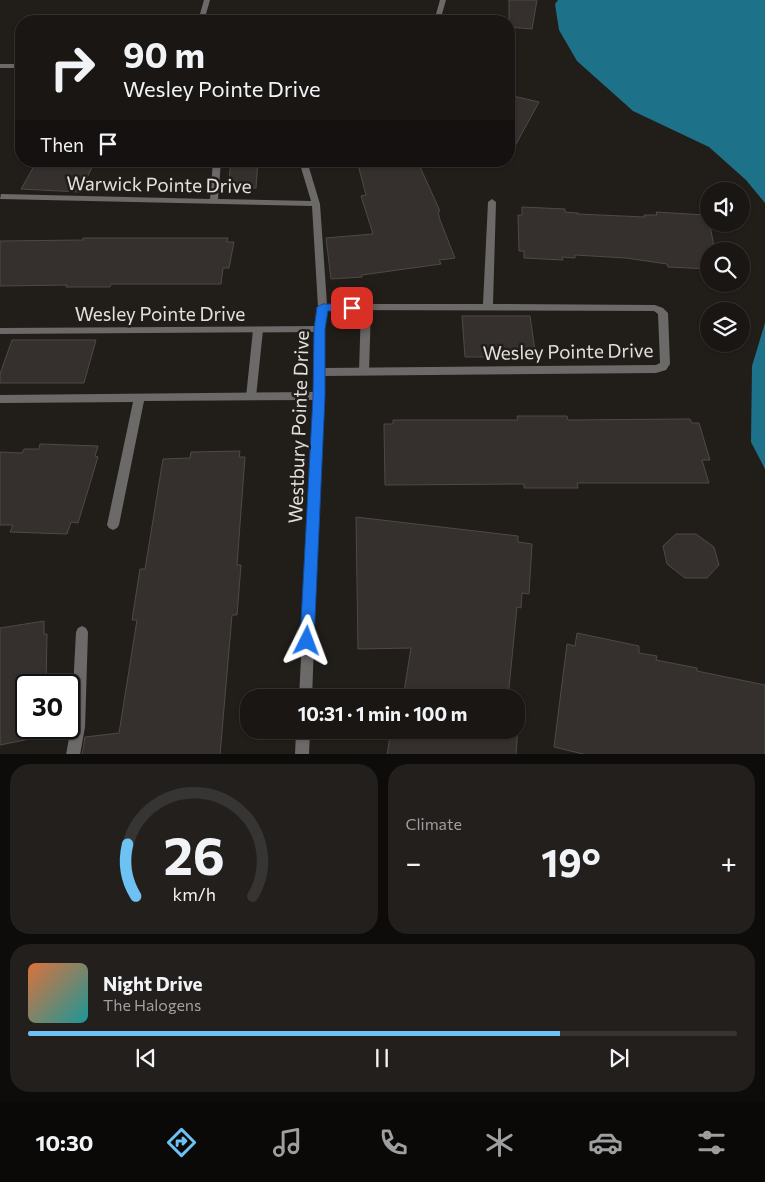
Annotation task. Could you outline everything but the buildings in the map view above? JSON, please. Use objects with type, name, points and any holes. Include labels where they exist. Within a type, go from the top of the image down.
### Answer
[{"type":"street","points":[[203,15],[207,0]]},
{"type":"street","points":[[438,15],[442,0]]},
{"type":"street","points":[[0,66],[15,66]]},
{"type":"street","points":[[214,202],[217,167]]},
{"type":"street","name":"Westbury Pointe Drive","points":[[305,167],[316,204],[323,307],[320,329],[319,396],[305,689]]},
{"type":"street","name":"Warwick Pointe Drive","points":[[1,197],[316,204]]},
{"type":"street","points":[[488,308],[492,202]]},
{"type":"street","name":"Wesley Pointe Drive","points":[[319,372],[656,369],[665,364],[662,313],[660,310],[323,307]]},
{"type":"street","points":[[364,371],[366,308]]},
{"type":"street","name":"Wesley Pointe Drive","points":[[0,331],[320,329]]},
{"type":"street","points":[[250,397],[258,330]]},
{"type":"street","points":[[0,399],[319,396]]},
{"type":"street","points":[[113,525],[140,399]]},
{"type":"street","points":[[73,754],[78,727],[82,632]]},
{"type":"street","points":[[302,754],[303,739]]},
{"type":"water","points":[[558,0],[765,0],[765,203],[750,185],[750,182],[748,182],[709,147],[633,111],[577,61],[559,30],[555,4]]},
{"type":"water","points":[[765,323],[765,469],[751,442],[752,366]]},
{"type":"route","points":[[307,641],[319,396],[320,329],[323,307],[352,308]]}]
